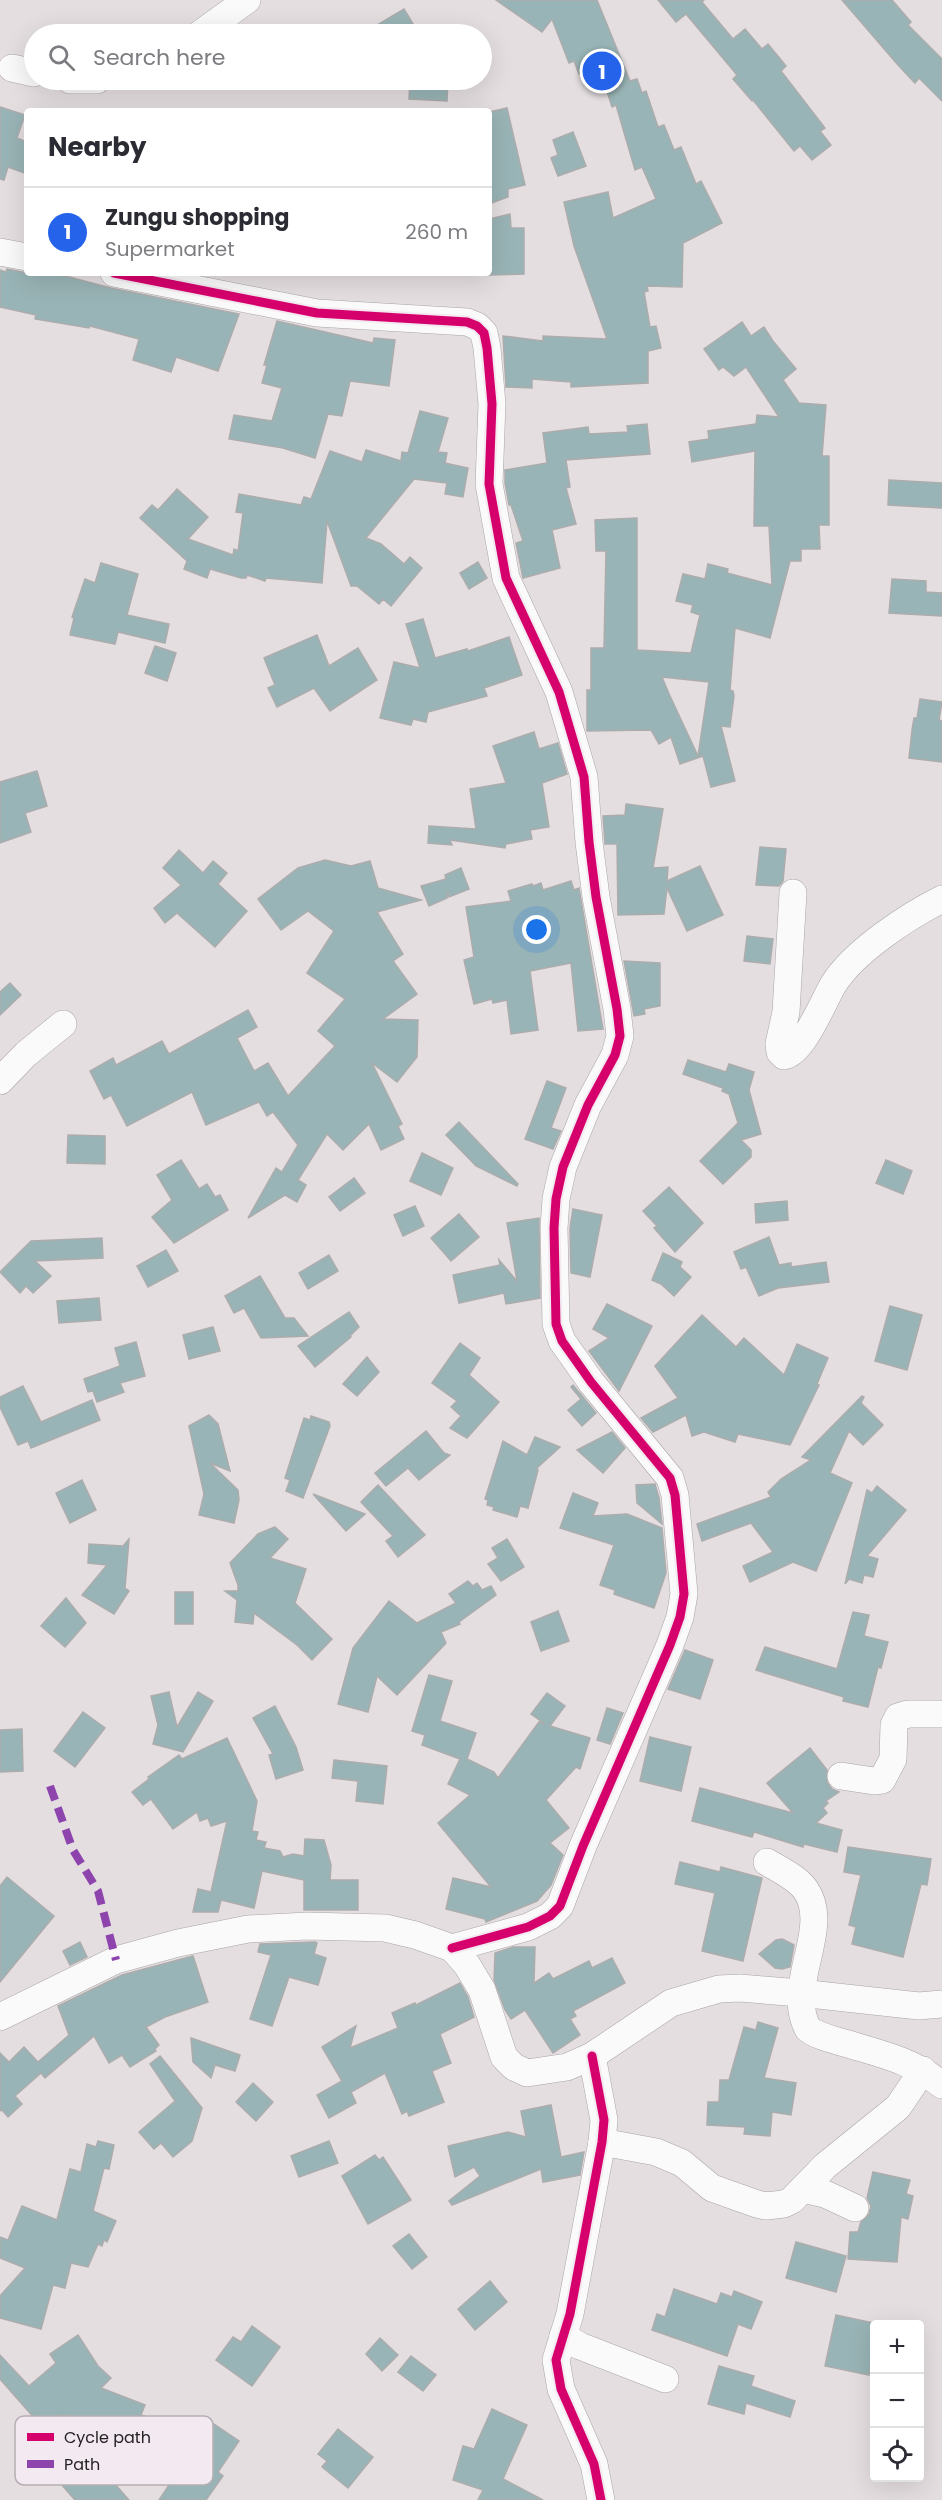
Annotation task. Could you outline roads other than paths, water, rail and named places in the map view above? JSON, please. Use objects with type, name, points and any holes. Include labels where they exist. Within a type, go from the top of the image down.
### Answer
[{"type":"street","points":[[214,24],[247,0]]},
{"type":"street","points":[[0,252],[24,256]]},
{"type":"street","points":[[129,276],[317,313],[467,322],[477,326],[484,333],[492,404],[489,483],[506,578],[559,692],[584,777],[596,897],[616,998],[620,1036],[615,1055],[588,1105],[563,1167],[556,1199],[556,1324],[562,1341],[591,1382],[670,1478],[675,1495],[684,1594],[680,1617],[670,1645],[583,1846],[560,1906],[550,1916],[528,1927],[452,1948]]},
{"type":"street","points":[[793,893],[786,1012],[779,1044],[780,1052],[784,1056],[790,1055],[803,1042],[835,982],[854,960],[887,934],[942,899]]},
{"type":"street","points":[[0,1081],[26,1054],[63,1024]]},
{"type":"street","points":[[841,1776],[882,1780],[893,1759],[894,1725],[898,1718],[903,1715],[942,1714]]},
{"type":"street","points":[[602,2142],[656,2152],[682,2163],[712,2188],[762,2206],[789,2202],[825,2166],[932,2078],[902,2060],[811,2031],[804,2019],[800,1993],[813,1926],[813,1911],[806,1890],[767,1862]]},
{"type":"street","points":[[0,2017],[116,1960],[178,1942],[248,1929],[307,1926],[385,1928],[415,1935],[452,1948],[467,1965],[482,1990],[504,2057],[514,2067],[533,2074],[567,2067],[592,2056],[662,2008],[682,1998],[719,1989],[740,1988],[800,1993],[919,2006],[942,2004]]},
{"type":"street","points":[[592,2056],[604,2120],[602,2142],[570,2314],[556,2360],[557,2375],[570,2414],[594,2464],[601,2500]]},
{"type":"street","points":[[803,2189],[825,2194],[855,2208]]},
{"type":"street","points":[[563,2336],[580,2346],[665,2379]]},
{"type":"place","name":"Zungu shopping","points":[[602,71]]}]
